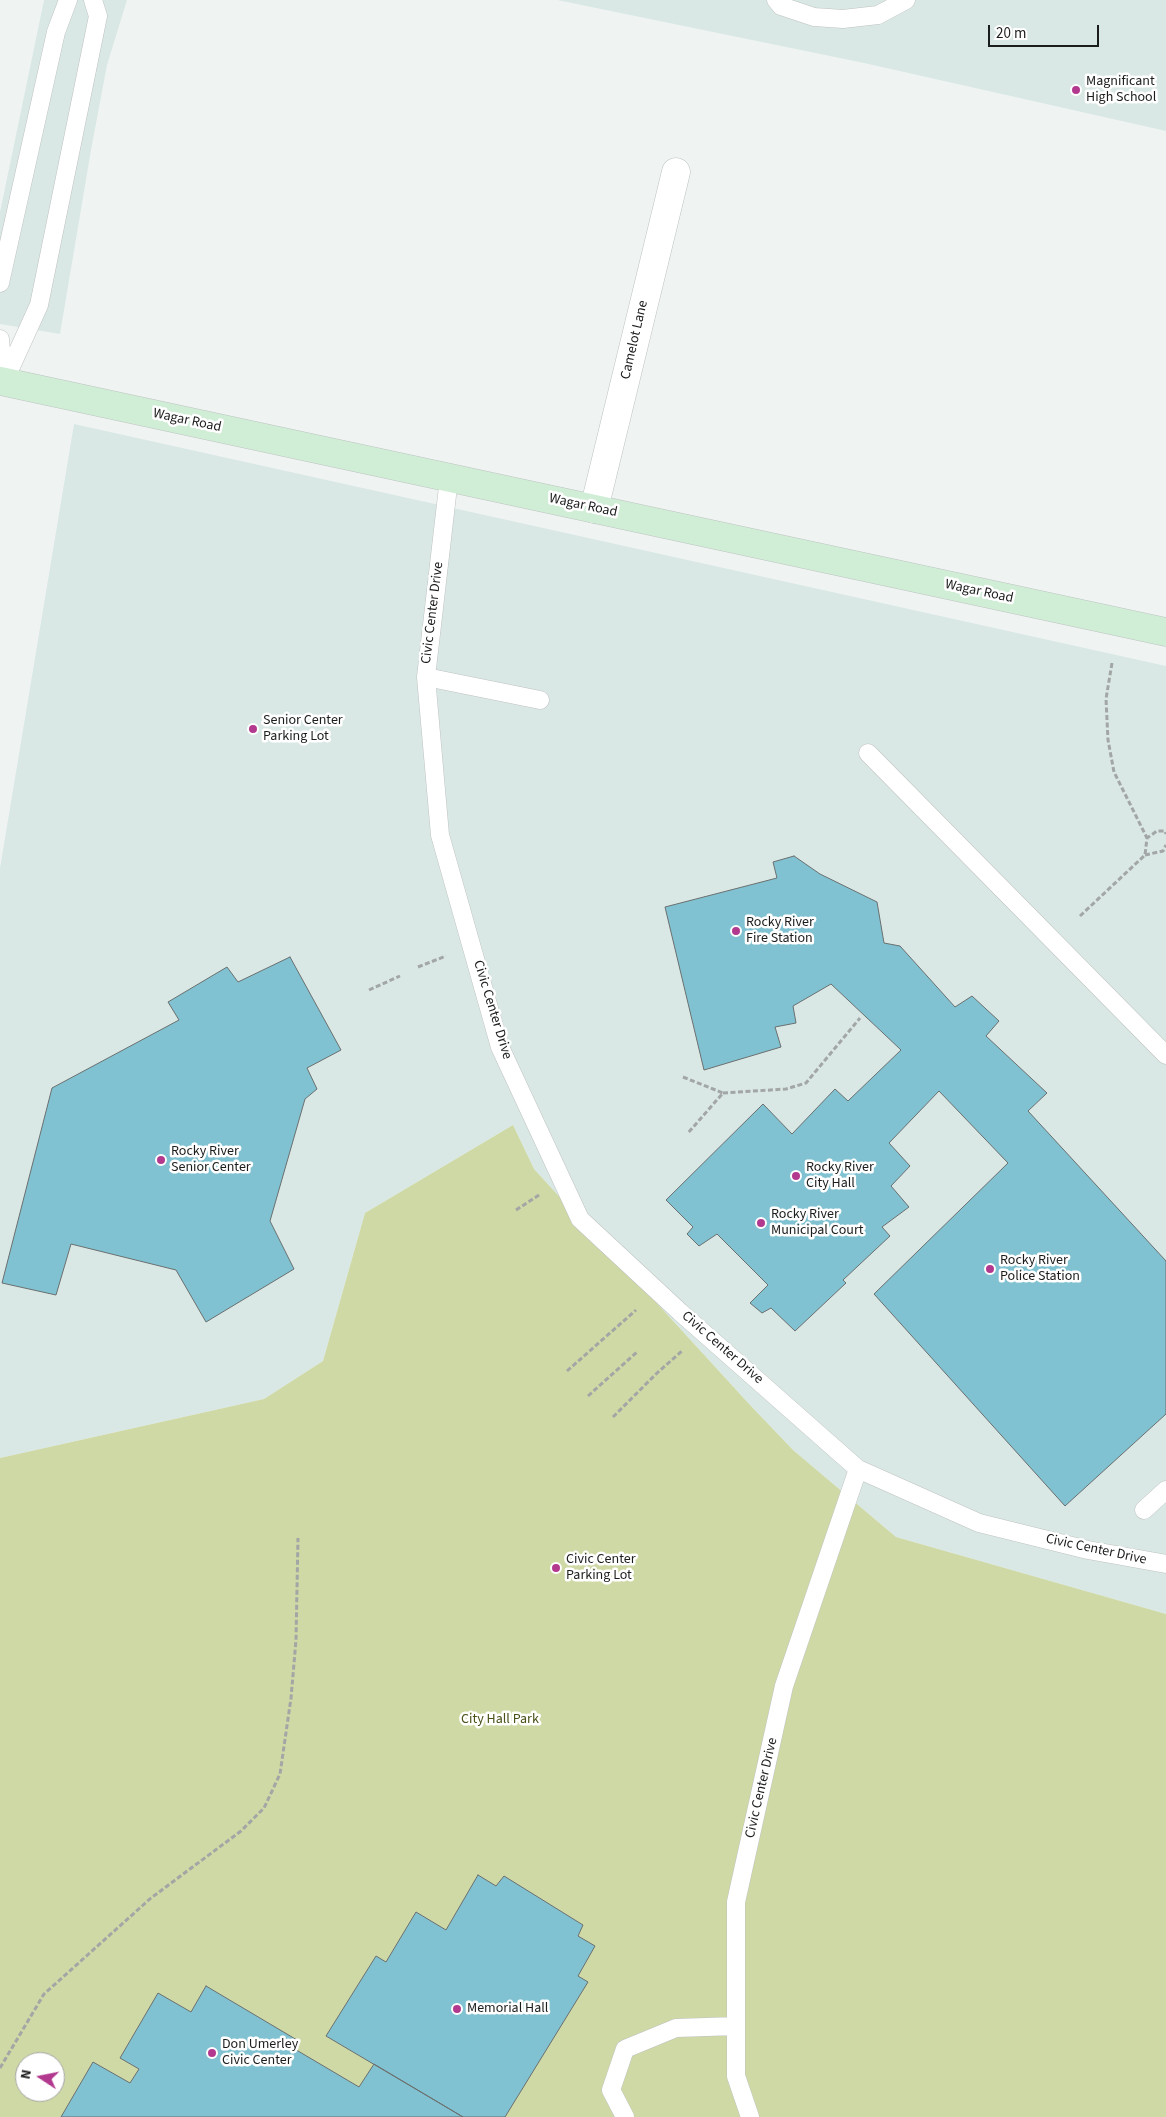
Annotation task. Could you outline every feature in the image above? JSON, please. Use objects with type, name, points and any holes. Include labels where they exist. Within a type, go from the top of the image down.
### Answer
[{"type":"main road","name":"Wagar Road","points":[[2,382],[1166,632]]},
{"type":"street","name":"Camelot Lane","points":[[594,509],[676,172]]},
{"type":"lane","points":[[0,283],[56,32],[68,0]]},
{"type":"lane","points":[[2,382],[38,305],[98,16],[93,0]]},
{"type":"lane","points":[[776,0],[781,6],[814,17],[843,19],[878,15],[906,0]]},
{"type":"lane","points":[[0,339],[2,382]]},
{"type":"lane","name":"Civic Center Drive","points":[[450,478],[426,677],[440,834],[498,1038],[580,1220],[680,1312],[858,1469],[979,1523],[1088,1550],[1166,1564]]},
{"type":"lane","points":[[426,677],[540,700]]},
{"type":"lane","points":[[868,753],[1166,1055]]},
{"type":"lane","name":"Civic Center Drive","points":[[750,2117],[736,2076],[736,1902],[784,1686],[858,1469]]},
{"type":"lane","points":[[1144,1510],[1166,1490]]},
{"type":"lane","points":[[625,2117],[611,2090],[625,2049],[676,2028],[736,2026]]},
{"type":"path","points":[[1112,663],[1106,700],[1108,740],[1114,772],[1147,838],[1145,855]]},
{"type":"path","points":[[1147,838],[1157,832],[1165,831],[1166,834]]},
{"type":"path","points":[[1080,916],[1145,855],[1164,853],[1166,846]]},
{"type":"path","points":[[369,990],[400,976]]},
{"type":"path","points":[[683,1077],[724,1093],[786,1089],[806,1083],[860,1018]]},
{"type":"path","points":[[688,1133],[724,1093]]},
{"type":"path","points":[[567,1371],[615,1329]]},
{"type":"path","points":[[588,1396],[637,1352]]},
{"type":"path","points":[[613,1417],[656,1374]]},
{"type":"path","points":[[0,2068],[44,1994],[152,1898],[241,1831],[264,1808],[280,1774],[291,1698],[296,1640],[298,1538]]},
{"type":"shaded area","points":[[44,0],[127,0],[107,65],[60,334],[0,324],[0,212]]},
{"type":"shaded area","name":"Magnificant High School","points":[[557,0],[1166,0],[1166,131],[864,63]]},
{"type":"shaded area","points":[[74,424],[1166,666],[1166,1614],[896,1537],[793,1450],[750,1405],[534,1169],[513,1125],[365,1213],[323,1361],[264,1399],[0,1458],[0,868]]},
{"type":"green space","name":"City Hall Park","points":[[513,1125],[534,1169],[750,1405],[793,1450],[896,1537],[1166,1614],[1166,2117],[0,2117],[0,1458],[264,1399],[323,1361],[365,1213]]},
{"type":"building","name":"Rocky River City Hall","points":[[794,856],[820,874],[877,902],[884,943],[900,946],[955,1007],[972,996],[999,1021],[986,1036],[1047,1093],[1028,1111],[1166,1261],[1166,1414],[1065,1506],[874,1294],[1008,1163],[939,1091],[889,1143],[910,1166],[891,1186],[909,1207],[882,1227],[890,1236],[843,1280],[846,1283],[795,1331],[771,1308],[762,1313],[750,1303],[768,1285],[717,1234],[699,1246],[687,1234],[693,1227],[666,1200],[763,1104],[792,1134],[835,1089],[848,1101],[901,1050],[831,984],[793,1006],[796,1023],[775,1027],[781,1047],[704,1070],[665,907],[777,878],[773,862]]},
{"type":"building","name":"Rocky River Senior Center","points":[[290,957],[341,1050],[307,1068],[317,1089],[305,1099],[270,1221],[294,1269],[206,1322],[176,1270],[71,1244],[56,1295],[2,1283],[52,1088],[179,1020],[168,1002],[227,967],[238,982]]},
{"type":"building","name":"Memorial Hall","points":[[478,1875],[496,1886],[504,1876],[583,1925],[578,1936],[595,1946],[578,1976],[588,1982],[505,2117],[463,2117],[326,2036],[376,1956],[386,1962],[416,1912],[446,1930]]},
{"type":"building","name":"Don Umerley Civic Center","points":[[206,1986],[297,2040],[293,2048],[359,2087],[374,2064],[463,2117],[61,2117],[93,2062],[130,2083],[139,2069],[120,2058],[158,1993],[191,2012]]},
{"type":"place","name":"Magnificant High School","points":[[1076,90]]},
{"type":"place","name":"Senior Center Parking Lot","points":[[253,729]]},
{"type":"place","name":"Rocky River Fire Station","points":[[736,931]]},
{"type":"place","name":"Rocky River Senior Center","points":[[161,1160]]},
{"type":"place","name":"Rocky River City Hall","points":[[796,1176]]},
{"type":"place","name":"Rocky River Municipal Court","points":[[761,1223]]},
{"type":"place","name":"Rocky River Police Station","points":[[990,1269]]},
{"type":"place","name":"Civic Center Parking Lot","points":[[556,1568]]},
{"type":"place","name":"Memorial Hall","points":[[457,2009]]},
{"type":"place","name":"Don Umerley Civic Center","points":[[212,2053]]}]
